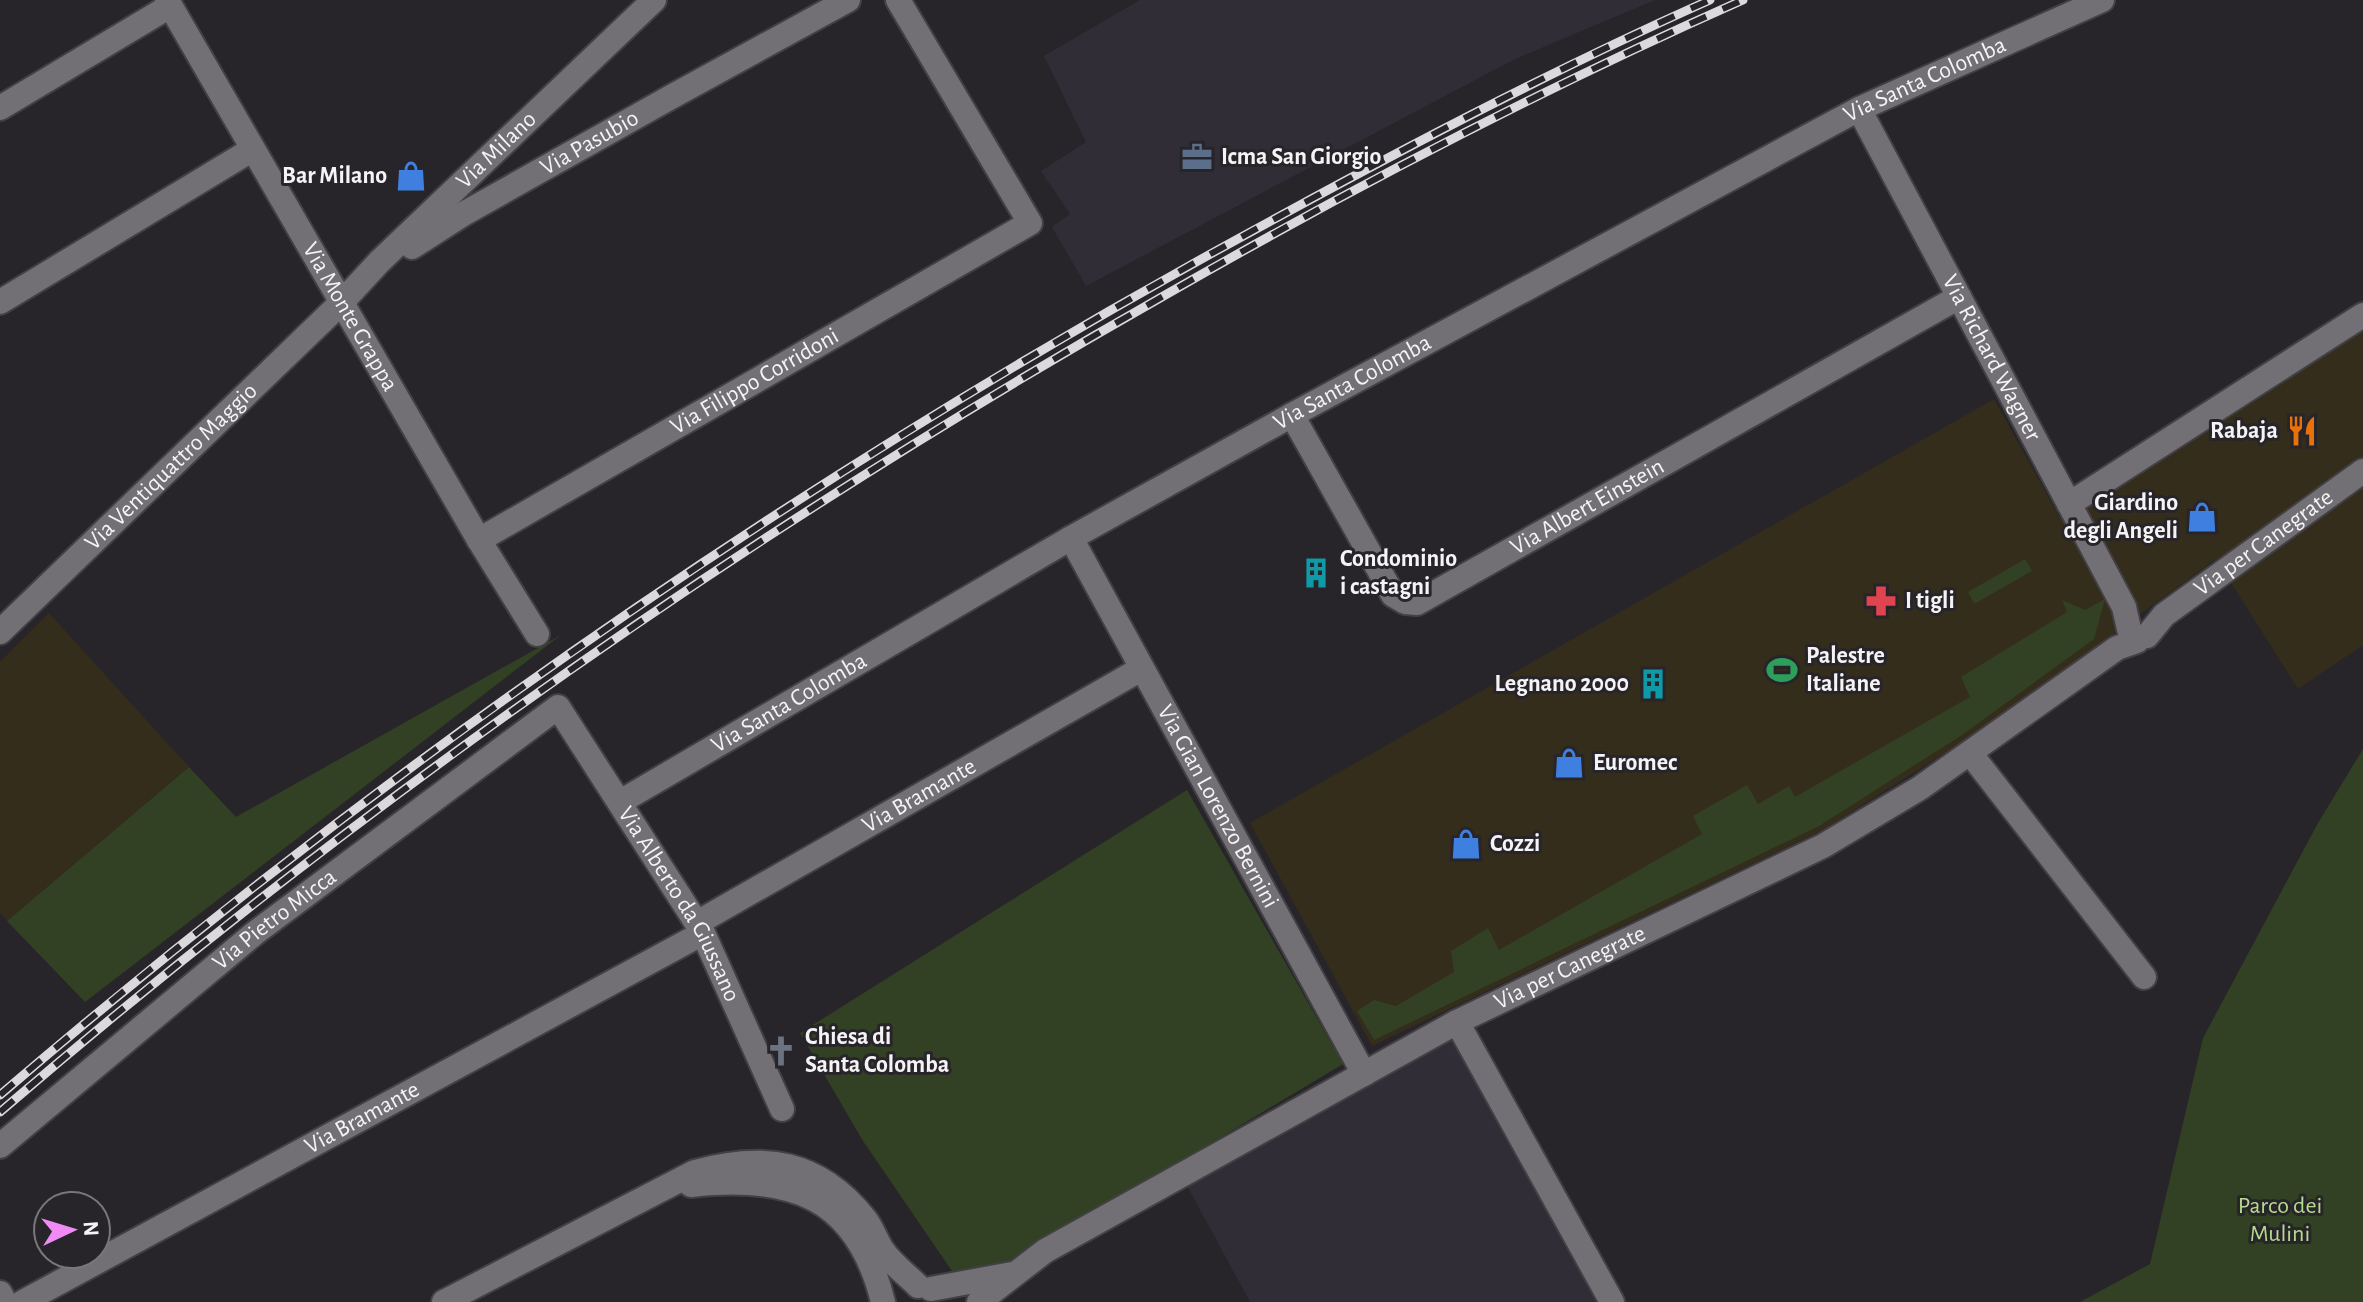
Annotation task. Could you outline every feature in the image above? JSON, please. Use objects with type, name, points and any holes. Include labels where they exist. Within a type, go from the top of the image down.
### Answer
[{"type":"street","name":"Via Milano","points":[[342,302],[379,262],[654,0]]},
{"type":"street","name":"Via Pasubio","points":[[342,302],[358,297],[418,241],[775,38],[848,0]]},
{"type":"street","name":"Via Filippo Corridoni","points":[[479,540],[1030,223],[898,0]]},
{"type":"street","name":"Via Santa Colomba","points":[[620,802],[1071,538],[1292,415],[1859,109],[2102,0]]},
{"type":"street","name":"Via Monte Grappa","points":[[168,3],[479,540],[537,634]]},
{"type":"street","points":[[0,108],[168,3]]},
{"type":"street","name":"Via Richard Wagner","points":[[1859,109],[2136,628]]},
{"type":"street","points":[[0,302],[253,149]]},
{"type":"street","name":"Via Albert Einstein","points":[[1292,415],[1393,595],[1405,602],[1417,603],[1959,297]]},
{"type":"street","name":"Via Ventiquattro Maggio","points":[[0,632],[342,302]]},
{"type":"street","points":[[2069,504],[2363,315]]},
{"type":"street","name":"Via per Canegrate","points":[[979,1302],[1045,1251],[1457,1022],[1823,846],[1920,788],[2136,628],[2363,471]]},
{"type":"street","name":"Via Gian Lorenzo Bernini","points":[[1071,538],[1364,1074]]},
{"type":"street","name":"Via Bramante","points":[[23,1302],[700,928],[1141,669]]},
{"type":"street","name":"Via Alberto da Giussano","points":[[558,707],[700,928],[782,1109]]},
{"type":"street","name":"Via Pietro Micca","points":[[0,1146],[255,933],[558,707]]},
{"type":"street","points":[[1970,753],[2144,977]]},
{"type":"street","points":[[1457,1022],[1612,1302]]},
{"type":"street","points":[[444,1302],[695,1172],[723,1164],[755,1161],[787,1177],[837,1215],[856,1236],[873,1266],[883,1302]]},
{"type":"street","points":[[787,1177],[822,1179],[846,1196],[868,1222],[884,1253],[932,1292]]},
{"type":"street","name":"Via per Canegrate","points":[[883,1302],[902,1288],[932,1292],[1014,1274]]},
{"type":"street","points":[[0,1293],[5,1302]]},
{"type":"shaded area","name":"Icma San Giorgio","points":[[1140,0],[1655,0],[1513,60],[1086,286],[1052,227],[1070,214],[1041,171],[1086,142],[1044,56]]},
{"type":"shaded area","points":[[2363,324],[2363,458],[2351,467],[2363,485],[2363,645],[2298,689],[2216,559],[1969,738],[1821,831],[1372,1046],[1250,823],[1994,399],[2060,518]]},
{"type":"shaded area","points":[[49,613],[189,767],[7,921],[0,913],[0,662]]},
{"type":"shaded area","points":[[1455,1031],[1601,1302],[1250,1302],[1185,1182]]},
{"type":"green space","points":[[2025,559],[2032,571],[1974,604],[1968,592]]},
{"type":"green space","points":[[2105,599],[2094,639],[1962,735],[1819,826],[1374,1040],[1357,1011],[1374,1000],[1396,1006],[1454,972],[1451,951],[1488,928],[1499,950],[1702,834],[1693,816],[1747,785],[1758,804],[1789,786],[1795,797],[1970,697],[1961,677],[2067,612],[2062,600],[2085,610]]},
{"type":"green space","points":[[561,635],[85,1002],[7,921],[189,767],[236,817]]},
{"type":"green space","name":"Parco dei Mulini","points":[[2363,749],[2363,1302],[2080,1302],[2150,1264],[2203,1038],[2318,823]]},
{"type":"green space","points":[[1187,790],[1343,1064],[1004,1267],[952,1271],[863,1141],[800,1033]]},
{"type":"railway","points":[[0,1095],[149,971],[302,850],[457,734],[616,621],[778,513],[1110,311],[1280,216],[1493,104],[1710,0]]},
{"type":"railway","points":[[0,1112],[137,997],[419,779],[564,674],[861,477],[1013,384],[1308,215],[1523,103],[1743,0]]},
{"type":"place","name":"Icma San Giorgio","points":[[1197,157]]},
{"type":"place","name":"Bar Milano","points":[[411,176]]},
{"type":"place","name":"Rabaja","points":[[2302,431]]},
{"type":"place","name":"Giardino degli Angeli","points":[[2202,517]]},
{"type":"place","name":"Condominio i castagni","points":[[1316,573]]},
{"type":"place","name":"I tigli","points":[[1881,601]]},
{"type":"place","name":"Palestre Italiane","points":[[1782,670]]},
{"type":"place","name":"Legnano 2000","points":[[1653,684]]},
{"type":"place","name":"Euromec","points":[[1569,763]]},
{"type":"place","name":"Cozzi","points":[[1466,844]]},
{"type":"place","name":"Chiesa di Santa Colomba","points":[[781,1051]]}]
